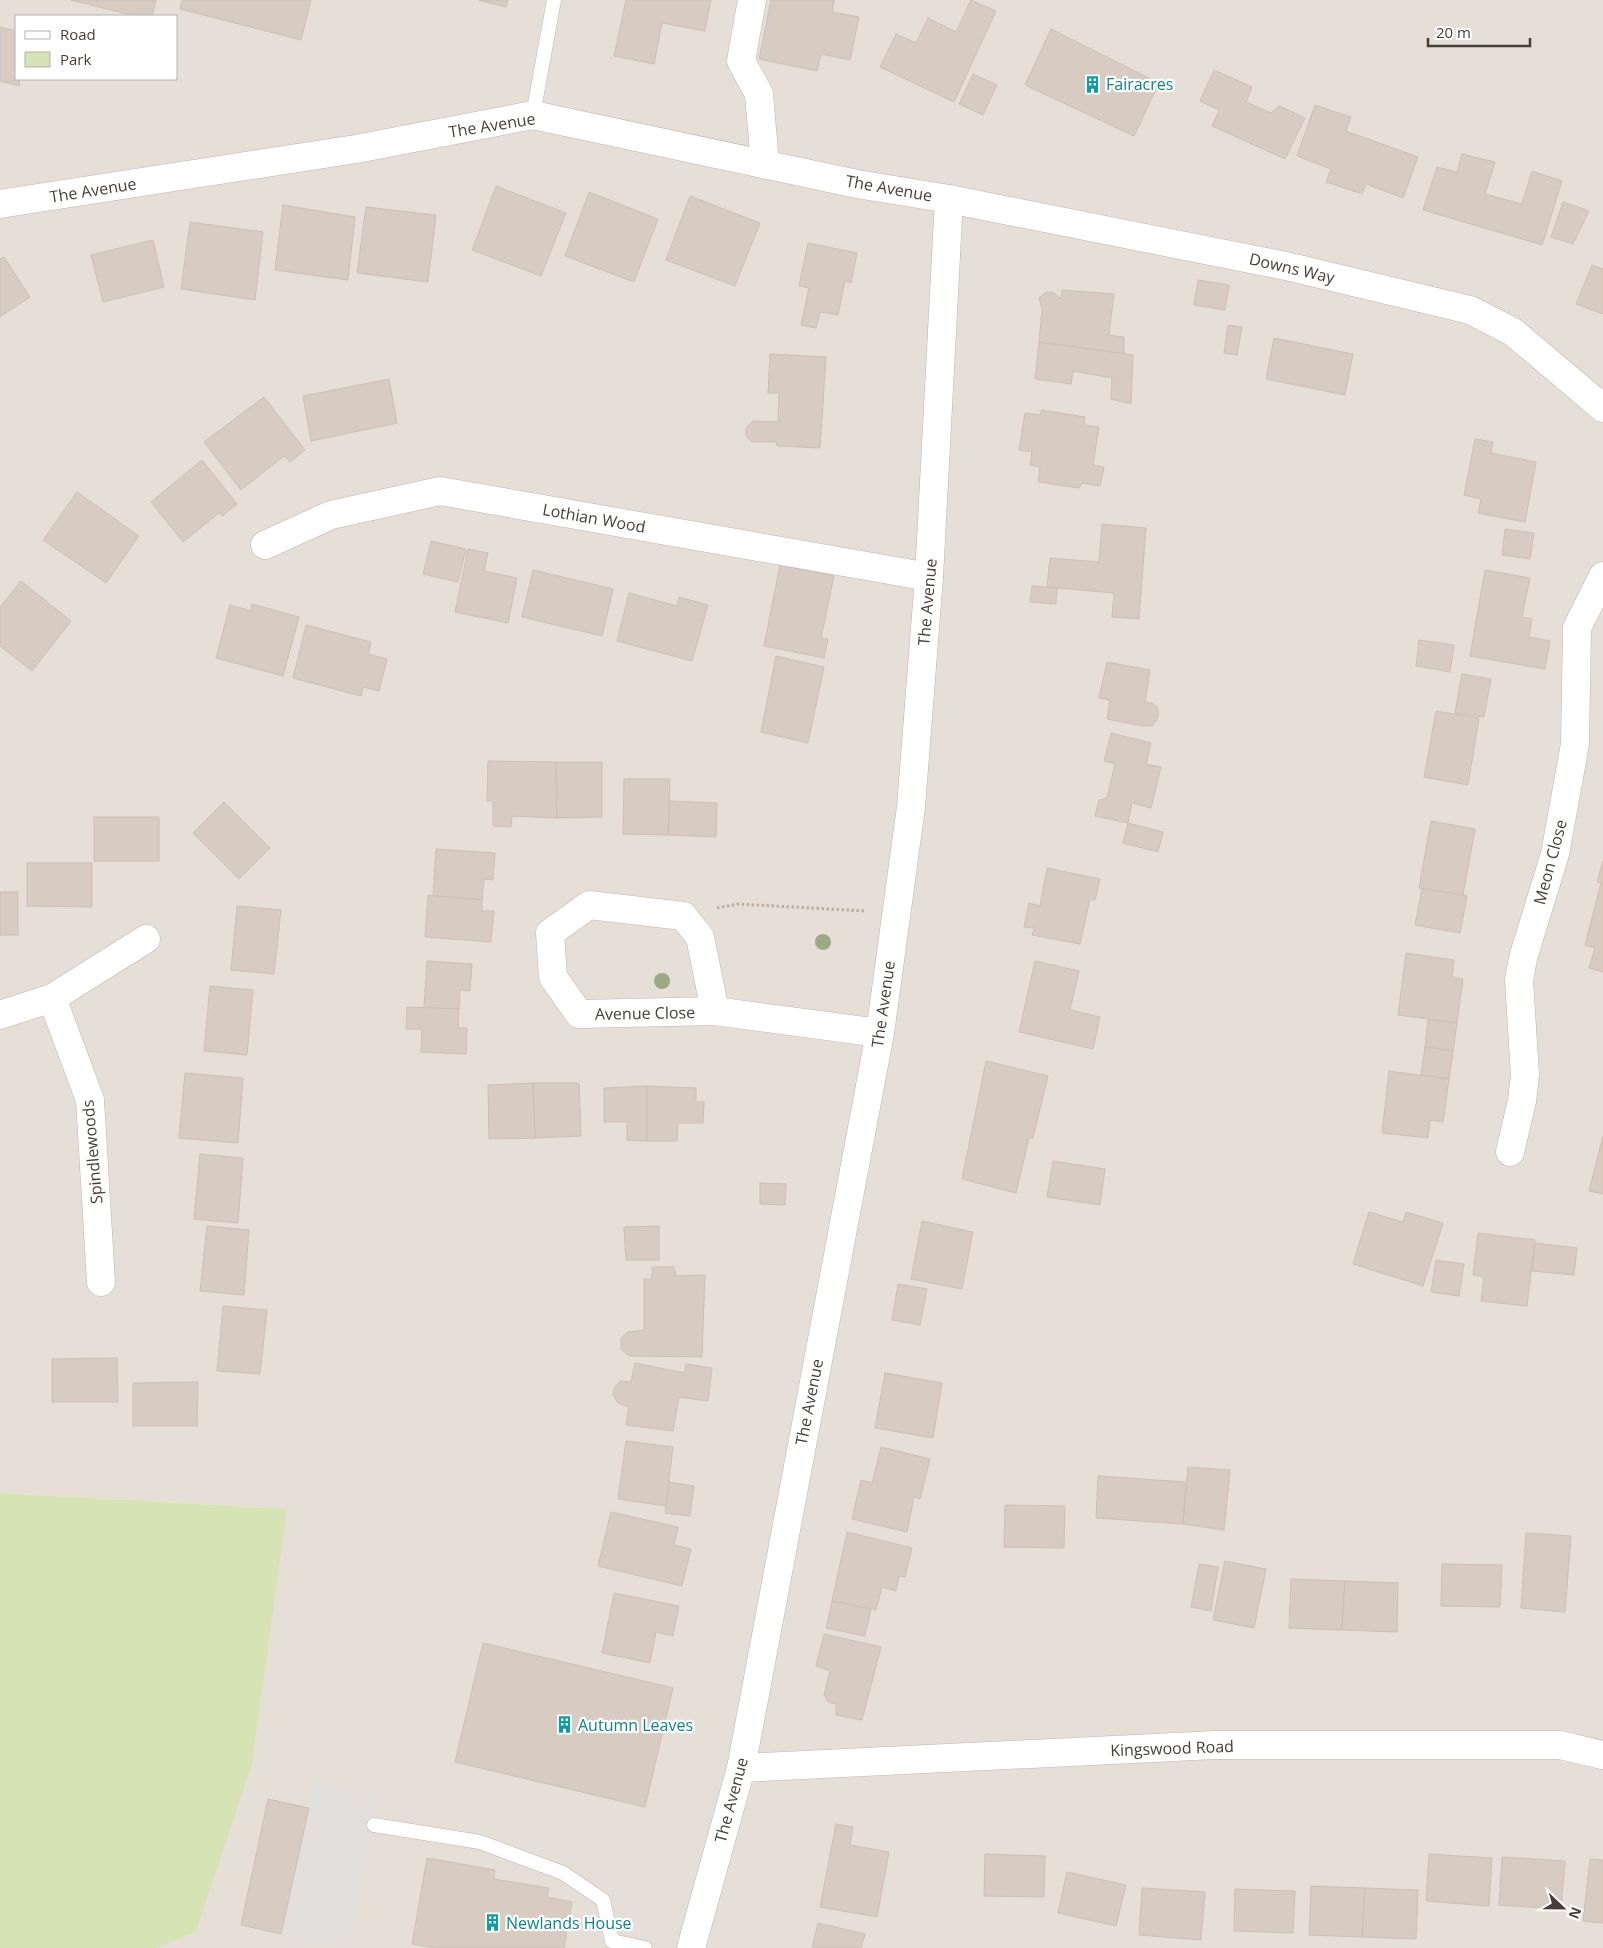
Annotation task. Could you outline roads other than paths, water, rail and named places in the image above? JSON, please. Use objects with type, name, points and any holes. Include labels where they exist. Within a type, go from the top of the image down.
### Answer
[{"type":"street","points":[[752,0],[741,61],[759,94],[765,164]]},
{"type":"street","name":"The Avenue","points":[[0,204],[356,149],[533,115],[858,184],[950,199],[930,577],[911,807],[880,1033],[741,1768],[691,1948]]},
{"type":"street","name":"Downs Way","points":[[950,199],[1286,266],[1470,310],[1513,332],[1603,408]]},
{"type":"street","name":"Lothian Wood","points":[[265,545],[331,515],[440,491],[930,577]]},
{"type":"street","name":"Meon Close","points":[[1510,1152],[1522,1101],[1525,1075],[1519,980],[1523,958],[1555,854],[1576,744],[1577,628],[1603,576]]},
{"type":"street","name":"Avenue Close","points":[[715,1011],[700,937],[683,916],[589,906],[550,933],[554,977],[579,1014],[715,1011],[880,1033]]},
{"type":"street","points":[[0,1015],[52,998],[146,939]]},
{"type":"street","name":"Spindlewoods","points":[[52,998],[90,1100],[101,1282]]},
{"type":"street","name":"Kingswood Road","points":[[741,1768],[1214,1745],[1560,1745],[1603,1755]]},
{"type":"lane","points":[[533,115],[554,0]]},
{"type":"lane","points":[[374,1825],[480,1842],[563,1873],[603,1900],[612,1941],[645,1948]]},
{"type":"place","name":"Fairacres","points":[[1092,84]]},
{"type":"place","name":"Autumn Leaves","points":[[564,1725]]},
{"type":"place","name":"Newlands House","points":[[492,1923]]}]
